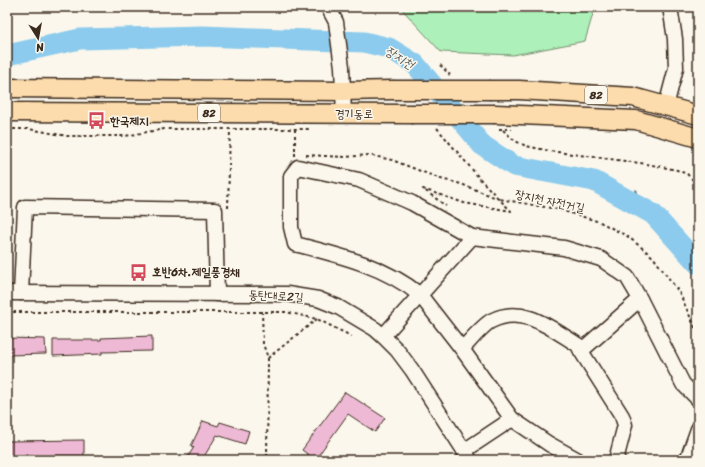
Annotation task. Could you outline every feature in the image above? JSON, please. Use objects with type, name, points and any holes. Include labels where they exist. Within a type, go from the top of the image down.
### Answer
[{"type":"main road","name":"경기동로","points":[[7,88],[343,91],[519,90],[633,97],[698,115]]},
{"type":"main road","name":"경기동로","points":[[7,112],[411,114],[497,120],[636,120],[698,138]]},
{"type":"street","points":[[328,7],[336,22],[342,67],[344,114]]},
{"type":"street","points":[[666,106],[676,68],[675,39],[670,7]]},
{"type":"street","points":[[578,460],[549,444],[512,419],[462,349],[420,295],[406,284],[352,259],[295,244],[292,227],[291,176],[298,167],[359,180],[412,203],[472,237],[564,248],[601,259],[627,277],[640,299],[683,384],[698,399]]},
{"type":"street","points":[[21,293],[25,207],[215,210],[217,294]]},
{"type":"street","points":[[383,336],[472,237]]},
{"type":"street","name":"동탄대로2길","points":[[7,293],[287,294],[318,299],[338,307],[375,328],[397,350],[412,370],[467,456]]},
{"type":"street","points":[[581,351],[640,299]]},
{"type":"street","points":[[462,349],[490,321],[516,316],[541,322],[578,345],[622,416],[625,425],[616,460]]},
{"type":"street","points":[[467,456],[512,419]]},
{"type":"street","points":[[687,460],[698,429]]},
{"type":"path","points":[[440,65],[451,76]]},
{"type":"path","points":[[497,120],[515,142],[526,146],[550,151],[647,164],[677,170],[687,174],[695,182],[698,190]]},
{"type":"path","name":"장지천 자전거길","points":[[436,126],[481,180],[499,199],[572,213],[600,222],[627,236],[653,256],[679,292],[698,334]]},
{"type":"path","points":[[7,129],[28,129],[68,136],[125,136],[164,129],[318,129]]},
{"type":"path","points":[[215,210],[228,209],[230,129]]},
{"type":"path","points":[[295,129],[295,154],[345,157],[369,155],[392,160],[499,199],[511,211],[464,203],[423,189],[446,207]]},
{"type":"path","points":[[262,311],[263,344],[268,358],[267,460]]},
{"type":"path","points":[[7,312],[286,312],[317,319],[351,336]]},
{"type":"path","points":[[268,358],[317,319]]},
{"type":"green space","points":[[400,7],[595,7],[585,41],[513,55],[441,52]]},
{"type":"building","points":[[152,336],[152,351],[102,352],[102,354],[53,356],[53,340],[101,340],[101,338]]},
{"type":"building","points":[[7,338],[45,339],[46,354],[7,355]]},
{"type":"building","points":[[345,392],[385,418],[375,432],[348,414],[315,460],[302,450]]},
{"type":"building","points":[[203,421],[218,426],[220,422],[249,431],[245,444],[217,435],[202,460],[186,460],[194,447],[191,446]]},
{"type":"building","points":[[84,440],[84,456],[7,456],[7,441]]},
{"type":"waterway","name":"장지천","points":[[7,55],[80,39],[203,36],[364,42],[389,48],[415,64],[482,145],[514,166],[594,181],[653,214],[698,264]]},
{"type":"waterway","points":[[636,191],[636,205]]},
{"type":"place","name":"한국제지","points":[[97,121]]},
{"type":"place","name":"호반6차.제일풍경채","points":[[139,272]]}]
